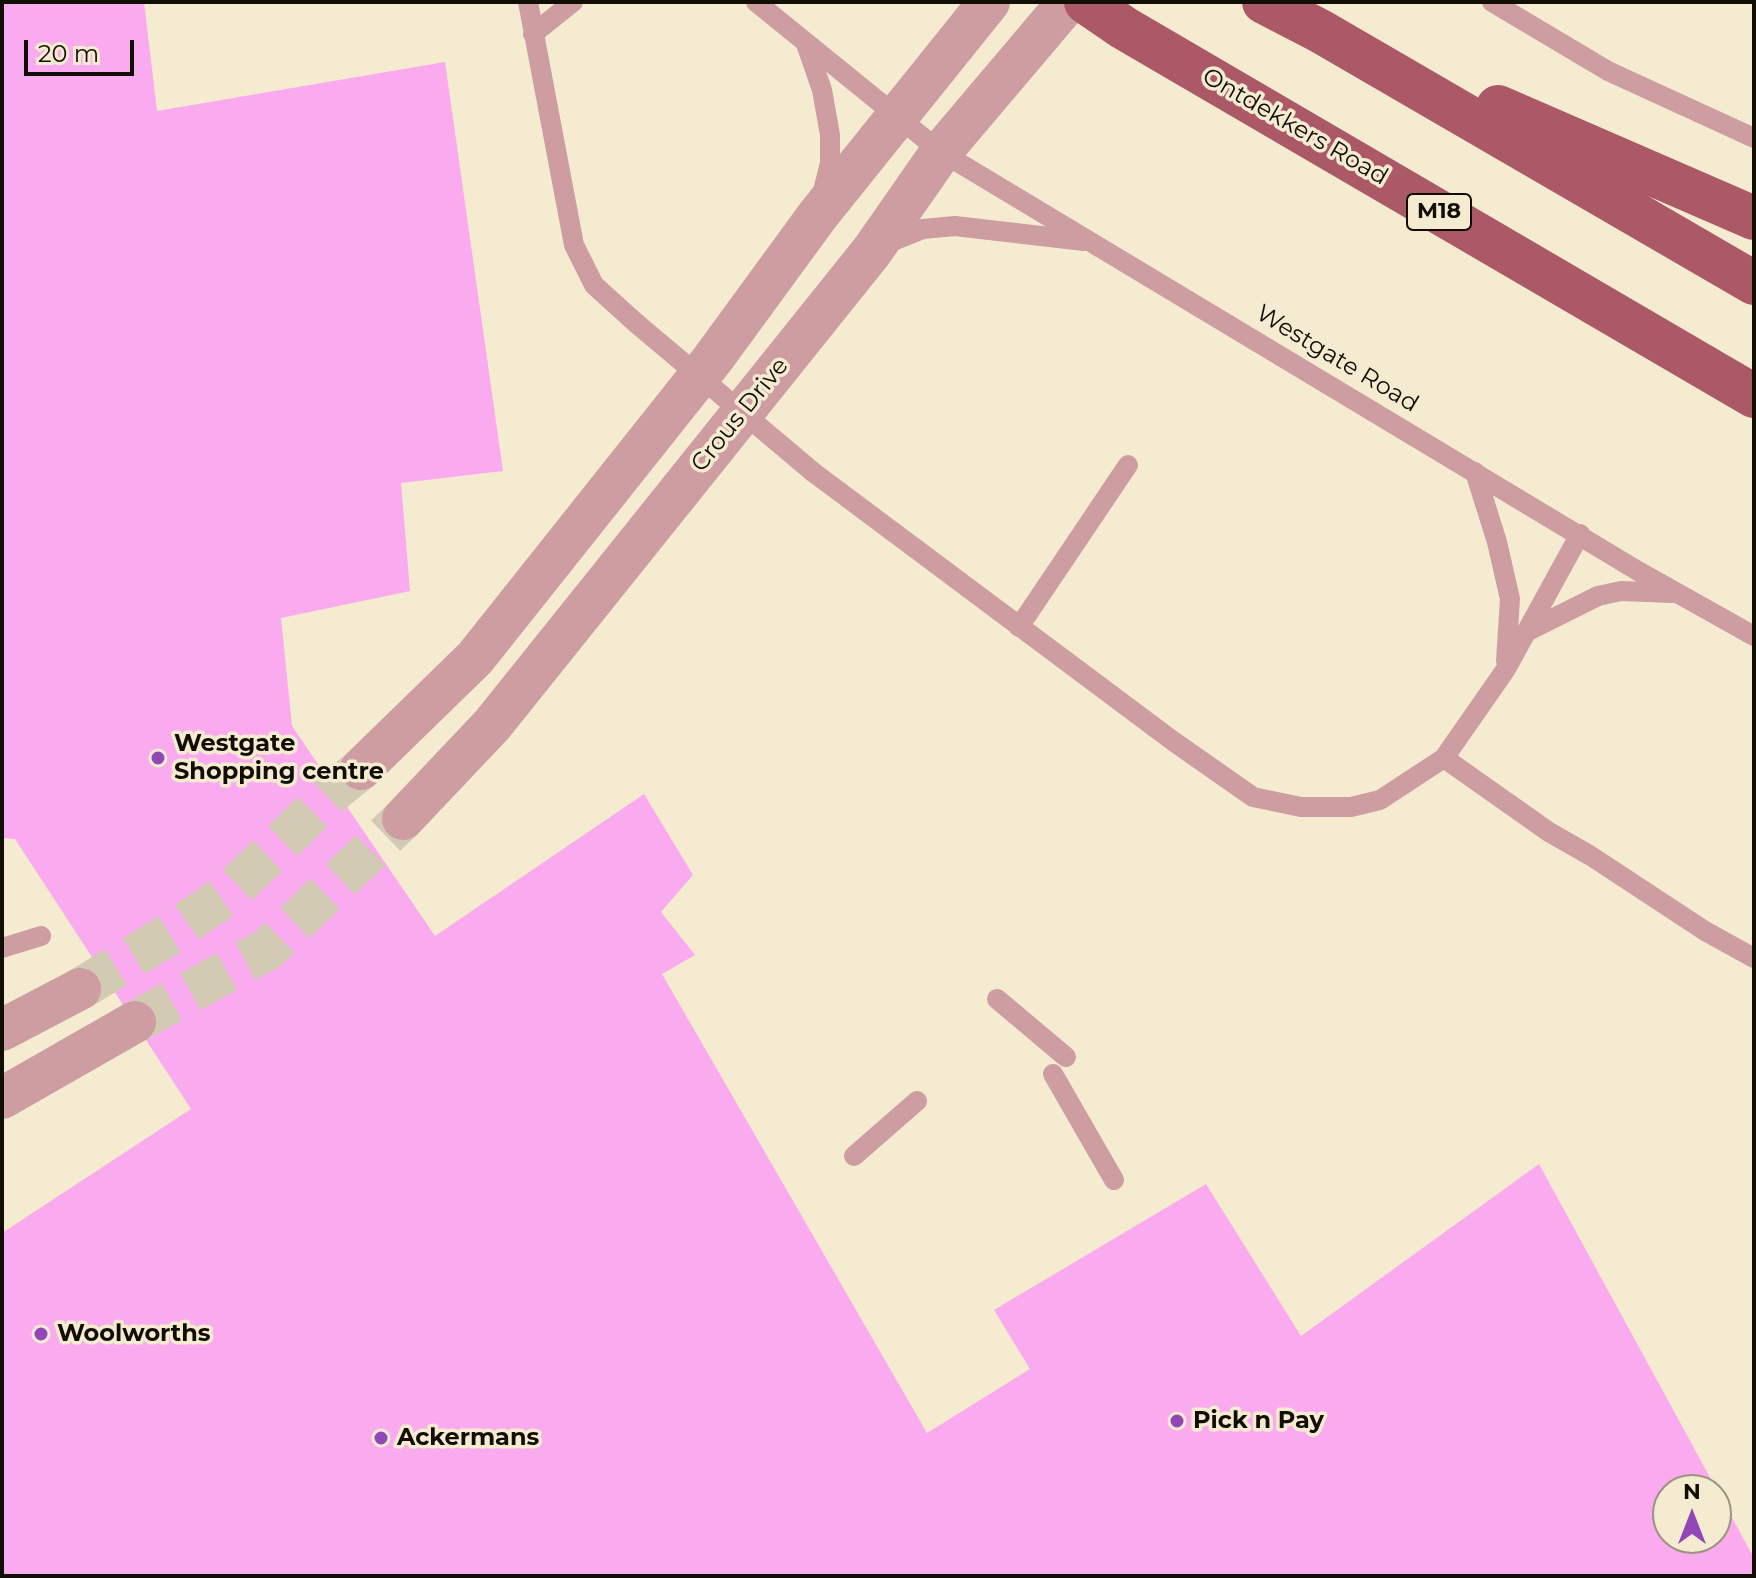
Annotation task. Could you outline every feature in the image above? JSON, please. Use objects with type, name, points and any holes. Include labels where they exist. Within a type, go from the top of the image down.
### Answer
[{"type":"main road","name":"Ontdekkers Road","points":[[1086,2],[1124,28],[1754,396]]},
{"type":"main road","points":[[1264,2],[1320,31],[1754,283]]},
{"type":"main road","points":[[1320,31],[1754,218]]},
{"type":"street","points":[[361,769],[475,658],[712,360],[818,215],[989,2]]},
{"type":"street","name":"Crous Drive","points":[[403,819],[492,725],[872,251],[941,152],[1068,2]]},
{"type":"street","points":[[2,1030],[80,989]]},
{"type":"street","points":[[2,1098],[135,1022]]},
{"type":"lane","points":[[528,2],[574,245],[594,285],[813,472],[1253,797],[1301,807],[1351,807],[1380,800],[1444,758],[1506,669],[1580,534]]},
{"type":"lane","points":[[533,34],[573,2]]},
{"type":"lane","name":"Westgate Road","points":[[756,2],[941,152],[1677,593],[1754,636]]},
{"type":"lane","points":[[1492,2],[1608,71],[1754,138]]},
{"type":"lane","points":[[805,42],[822,90],[830,135],[830,163],[818,215]]},
{"type":"lane","points":[[872,251],[923,229],[955,226],[1092,242]]},
{"type":"lane","points":[[1019,627],[1128,465]]},
{"type":"lane","points":[[1475,472],[1497,542],[1510,599],[1506,669]]},
{"type":"lane","points":[[1528,631],[1598,596],[1621,591],[1677,593]]},
{"type":"lane","points":[[1444,758],[1549,832],[1705,931],[1754,958]]},
{"type":"lane","points":[[2,948],[41,936]]},
{"type":"lane","points":[[997,999],[1066,1057]]},
{"type":"lane","points":[[1053,1074],[1114,1180]]},
{"type":"lane","points":[[854,1156],[917,1101]]},
{"type":"building","name":"Westgate Shopping centre","points":[[2,2],[144,2],[157,111],[445,62],[503,471],[401,483],[410,591],[281,618],[292,726],[435,936],[644,794],[693,875],[661,912],[695,955],[662,974],[927,1433],[1030,1369],[994,1310],[1206,1184],[1301,1336],[1539,1164],[1708,1474],[1652,1474],[1652,1554],[1732,1554],[1732,1518],[1754,1558],[1754,1576],[2,1576],[2,1233],[191,1109],[15,839],[2,838]]},
{"type":"tunnel","points":[[80,989],[170,934],[229,893],[335,790],[361,769]]},
{"type":"tunnel","points":[[135,1022],[268,949],[403,819]]},
{"type":"place","name":"Westgate Shopping centre","points":[[158,758]]},
{"type":"place","name":"Woolworths","points":[[41,1334]]},
{"type":"place","name":"Pick n Pay","points":[[1177,1421]]},
{"type":"place","name":"Ackermans","points":[[381,1438]]}]
